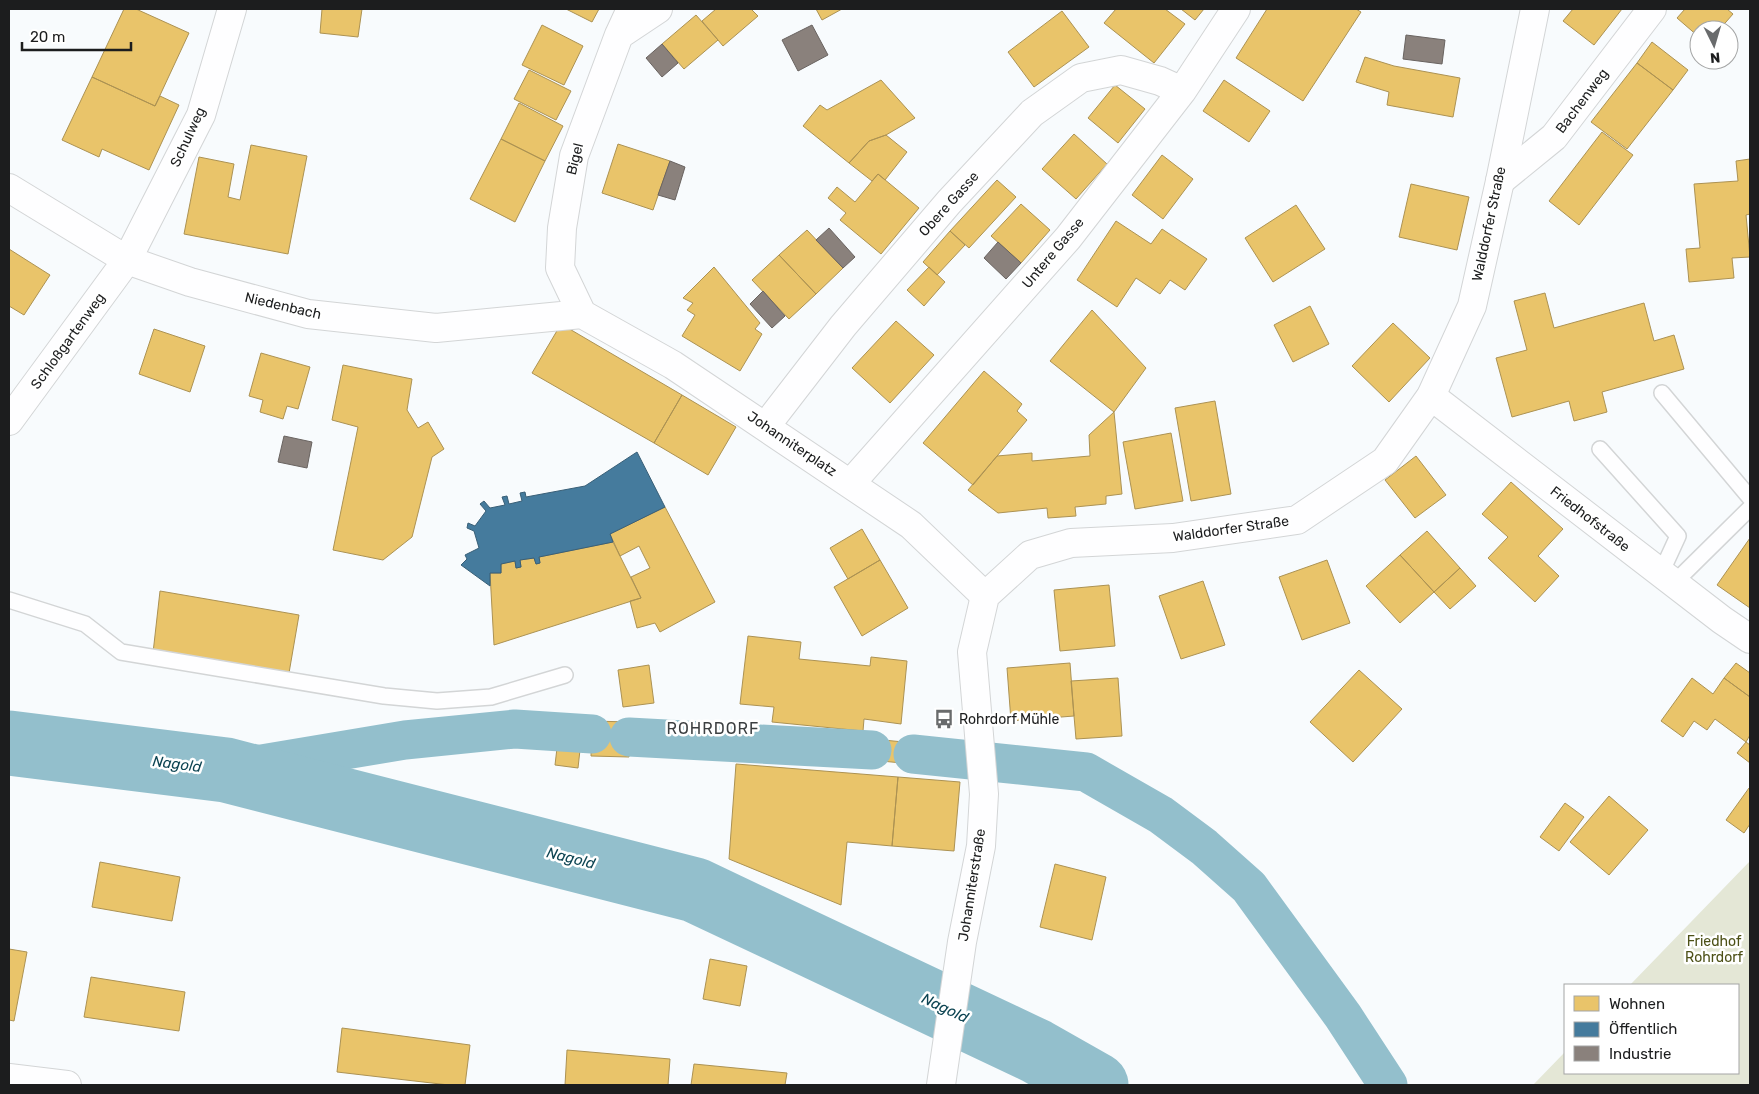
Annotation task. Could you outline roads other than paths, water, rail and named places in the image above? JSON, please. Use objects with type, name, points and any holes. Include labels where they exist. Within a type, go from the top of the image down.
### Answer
[{"type":"street","name":"Schulweg","points":[[127,260],[201,114],[232,9]]},
{"type":"street","name":"Bigel","points":[[582,314],[560,268],[562,228],[574,156],[619,35],[631,9]]},
{"type":"street","points":[[619,35],[658,9]]},
{"type":"street","name":"Untere Gasse","points":[[851,483],[1068,238],[1182,92],[1236,9]]},
{"type":"street","name":"Walddorfer Straße","points":[[985,596],[1030,555],[1071,543],[1173,538],[1297,520],[1384,461],[1431,396],[1472,306],[1535,9]]},
{"type":"street","name":"Bachenweg","points":[[1500,181],[1554,137],[1652,9]]},
{"type":"street","name":"Obere Gasse","points":[[765,426],[843,326],[936,217],[1032,113],[1081,78],[1121,70],[1160,81],[1182,92]]},
{"type":"street","name":"Niedenbach","points":[[9,188],[127,260],[190,282],[308,314],[436,328],[582,314]]},
{"type":"street","name":"Schloßgartenweg","points":[[9,421],[127,260]]},
{"type":"street","name":"Johanniterplatz","points":[[582,314],[673,364],[798,450],[851,483],[911,525],[985,596]]},
{"type":"street","name":"Friedhofstraße","points":[[1431,396],[1750,640]]},
{"type":"street","name":"Johanniterstraße","points":[[941,1085],[960,957],[981,846],[984,794],[972,652],[985,596]]},
{"type":"street","points":[[9,1078],[67,1085]]},
{"type":"lane","points":[[1662,393],[1750,498]]},
{"type":"lane","points":[[1600,449],[1678,536],[1667,578]]},
{"type":"lane","points":[[1667,578],[1750,508]]},
{"type":"lane","points":[[9,600],[85,624],[121,652],[384,696],[437,701],[491,697],[565,675]]},
{"type":"waterway","points":[[226,770],[405,740],[515,729],[592,734]]},
{"type":"waterway","points":[[629,737],[872,750]]},
{"type":"waterway","name":"Nagold","points":[[9,743],[226,770],[695,890],[1036,1051],[1096,1085]]},
{"type":"waterway","points":[[913,754],[1086,772],[1161,815],[1204,847],[1249,887],[1343,1016],[1388,1085]]},
{"type":"place","name":"Rohrdorf Mühle","points":[[944,719]]},
{"type":"district","name":"ROHRDORF","points":[[713,728]]},
{"type":"park label","name":"Friedhof Rohrdorf","points":[[1714,950]]}]
